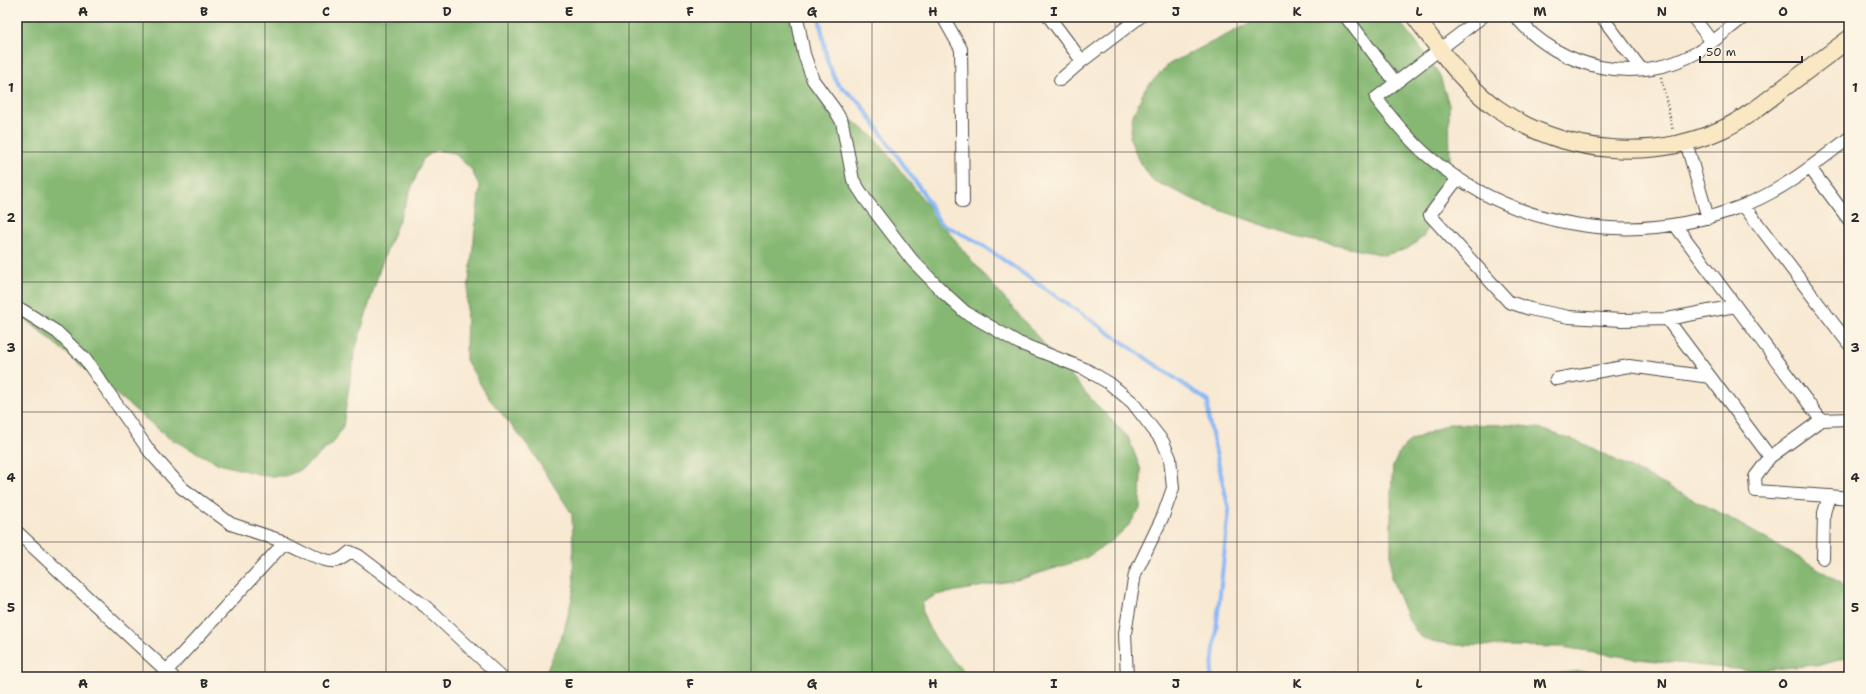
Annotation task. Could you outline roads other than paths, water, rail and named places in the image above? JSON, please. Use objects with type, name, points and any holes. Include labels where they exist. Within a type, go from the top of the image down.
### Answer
[{"type":"street","points":[[797,17],[804,54],[813,80],[842,122],[853,180],[866,200],[912,260],[942,292],[965,312],[1019,343],[1085,369],[1109,383],[1132,402],[1163,442],[1170,458],[1173,488],[1162,516],[1135,574],[1125,633],[1127,677]]},
{"type":"street","points":[[943,17],[960,49],[963,202]]},
{"type":"street","points":[[1049,17],[1082,61]]},
{"type":"street","points":[[1060,80],[1082,61],[1140,17]]},
{"type":"street","points":[[1346,17],[1396,83]]},
{"type":"street","points":[[1415,17],[1459,73],[1497,109],[1545,135],[1601,148],[1652,149],[1682,143],[1723,128],[1752,112],[1849,39]]},
{"type":"street","points":[[1482,17],[1376,98],[1395,122],[1428,156],[1458,178],[1509,206],[1553,220],[1598,228],[1648,229],[1675,225],[1708,218],[1744,206],[1789,183],[1849,138]]},
{"type":"street","points":[[1516,17],[1526,30],[1545,44],[1578,62],[1613,69],[1641,69],[1659,67],[1698,51],[1744,17]]},
{"type":"street","points":[[1602,17],[1641,69]]},
{"type":"street","points":[[1693,17],[1712,42]]},
{"type":"street","points":[[1682,143],[1708,218]]},
{"type":"street","points":[[1810,168],[1849,220]]},
{"type":"street","points":[[1458,178],[1430,215],[1508,302],[1530,309],[1569,317],[1622,320],[1667,319],[1735,306]]},
{"type":"street","points":[[1744,206],[1849,344]]},
{"type":"street","points":[[1675,225],[1821,420]]},
{"type":"street","points":[[17,310],[22,310],[57,332],[85,359],[150,452],[182,488],[231,524],[286,542],[321,559],[331,561],[339,560],[350,552],[359,556],[426,607],[501,677]]},
{"type":"street","points":[[1667,319],[1770,457]]},
{"type":"street","points":[[1556,379],[1628,366],[1710,377]]},
{"type":"street","points":[[1849,419],[1821,420],[1770,457],[1755,477],[1756,491],[1849,498]]},
{"type":"street","points":[[1823,558],[1824,513],[1829,496]]},
{"type":"street","points":[[17,532],[167,675],[286,542]]},
{"type":"waterway","points":[[819,17],[828,63],[837,83],[860,103],[924,194],[940,223],[976,241],[1208,401],[1209,421],[1229,510],[1211,677]]}]
